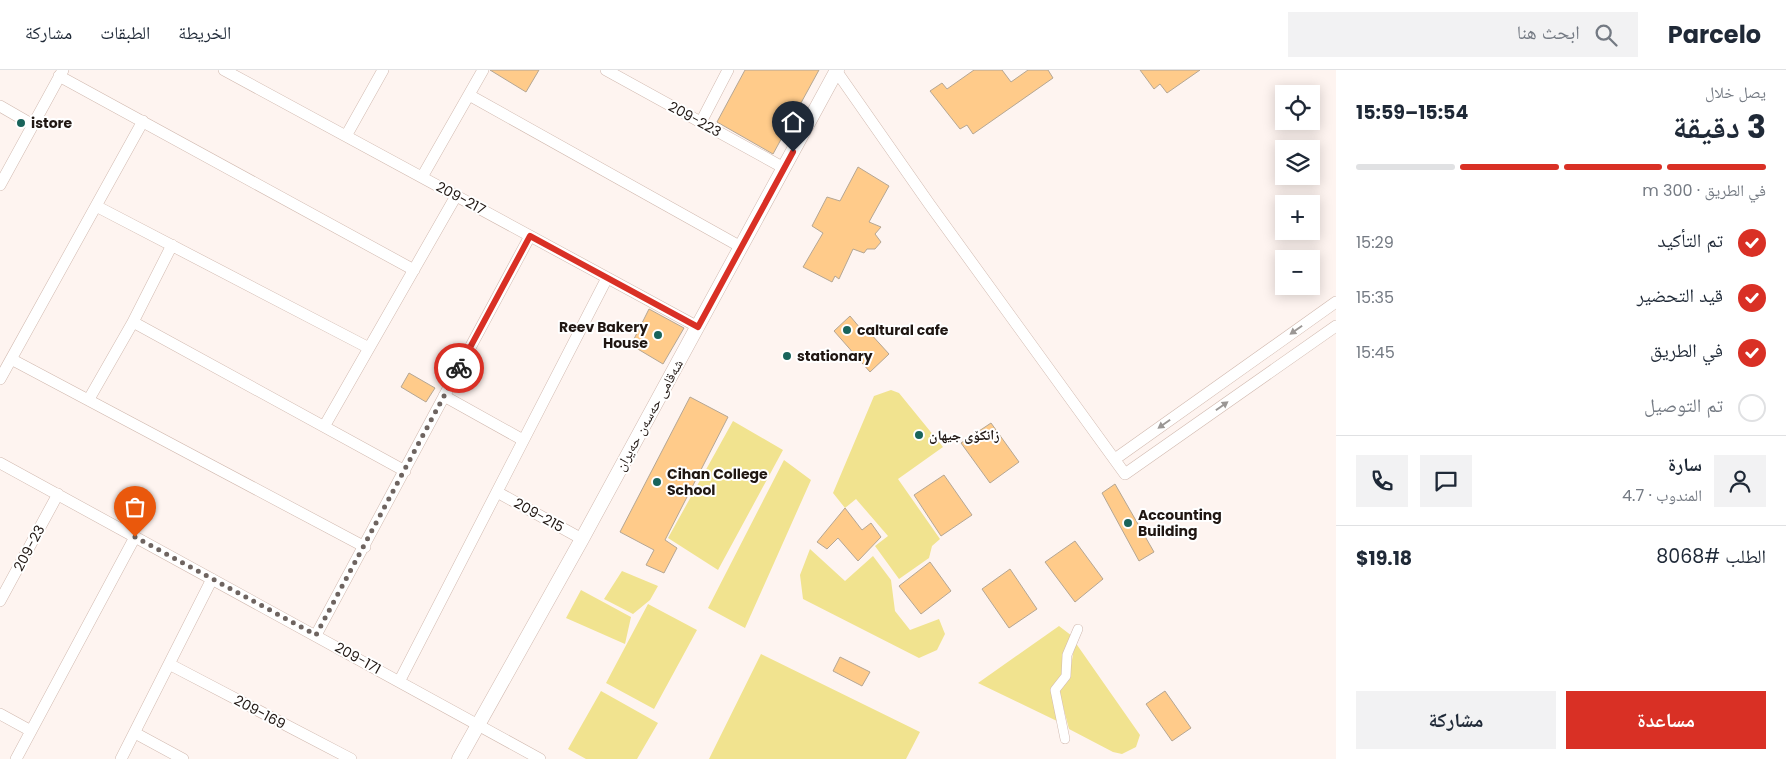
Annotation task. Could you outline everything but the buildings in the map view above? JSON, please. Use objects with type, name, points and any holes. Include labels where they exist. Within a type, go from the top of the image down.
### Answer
[{"type":"street","name":"209-217","points":[[224,70],[698,327]]},
{"type":"street","points":[[346,136],[383,70]]},
{"type":"street","points":[[422,177],[483,70]]},
{"type":"street","name":"209-223","points":[[606,70],[784,168]]},
{"type":"street","points":[[701,122],[728,70]]},
{"type":"street","points":[[837,71],[930,205],[1125,474],[1336,326]]},
{"type":"street","name":"شەقامی حەسەن حەیران","points":[[458,759],[582,539],[837,71]]},
{"type":"street","points":[[0,185],[61,73],[143,121],[414,270]]},
{"type":"street","points":[[469,95],[741,247]]},
{"type":"street","points":[[0,106],[33,125]]},
{"type":"street","points":[[0,379],[143,121]]},
{"type":"street","points":[[325,425],[456,196]]},
{"type":"street","points":[[96,206],[369,348]]},
{"type":"street","points":[[316,635],[530,236]]},
{"type":"street","points":[[89,399],[133,322],[172,245]]},
{"type":"street","points":[[400,680],[607,278]]},
{"type":"street","points":[[1115,459],[1336,302]]},
{"type":"street","points":[[133,322],[325,425],[405,471]]},
{"type":"street","points":[[11,360],[89,399],[364,547]]},
{"type":"street","points":[[444,396],[523,440]]},
{"type":"street","name":"209-171","points":[[0,463],[400,680],[540,759]]},
{"type":"street","name":"209-215","points":[[497,492],[582,539]]},
{"type":"street","name":"209-23","points":[[0,601],[58,494]]},
{"type":"street","points":[[16,759],[135,537]]},
{"type":"street","points":[[122,759],[212,579]]},
{"type":"street","points":[[1065,739],[1055,690],[1066,676],[1067,655],[1078,629]]},
{"type":"street","name":"209-169","points":[[169,664],[351,759]]},
{"type":"street","points":[[0,714],[31,731]]},
{"type":"street","points":[[135,733],[183,759]]},
{"type":"shaded area","points":[[891,390],[899,393],[943,447],[898,479],[940,539],[932,546],[929,558],[899,579],[875,546],[888,536],[856,499],[845,508],[833,493],[874,396]]},
{"type":"shaded area","points":[[733,421],[783,450],[718,570],[668,538]]},
{"type":"shaded area","points":[[784,460],[811,480],[745,628],[708,608]]},
{"type":"shaded area","points":[[810,549],[845,581],[873,556],[891,580],[895,611],[910,630],[939,619],[945,634],[937,650],[919,658],[803,599],[800,575]]},
{"type":"shaded area","points":[[622,571],[658,586],[650,600],[633,614],[604,599]]},
{"type":"shaded area","points":[[581,590],[631,617],[625,644],[566,618]]},
{"type":"shaded area","points":[[648,604],[697,630],[654,709],[606,683]]},
{"type":"shaded area","points":[[1059,626],[1072,636],[1062,656],[1064,674],[1052,687],[1059,722],[978,683]]},
{"type":"shaded area","points":[[1075,642],[1140,735],[1136,747],[1122,754],[1113,752],[1069,729],[1059,691],[1069,678]]},
{"type":"shaded area","points":[[761,654],[920,732],[906,759],[709,759]]},
{"type":"shaded area","points":[[601,691],[658,723],[637,759],[586,759],[568,749]]},
{"type":"way so far","points":[[135,537],[316,635],[459,368]]},
{"type":"place","name":"istore","points":[[21,123]]},
{"type":"place","name":"caltural cafe","points":[[847,330]]},
{"type":"place","name":"Reev Bakery House","points":[[658,335]]},
{"type":"place","name":"stationary","points":[[787,356]]},
{"type":"place","name":"زانکۆی جیھان","points":[[919,435]]},
{"type":"place","name":"Cihan College School","points":[[657,482]]},
{"type":"place","name":"Accounting Building","points":[[1128,523]]},
{"type":"route","points":[[459,368],[530,236],[698,327],[793,152]]}]
